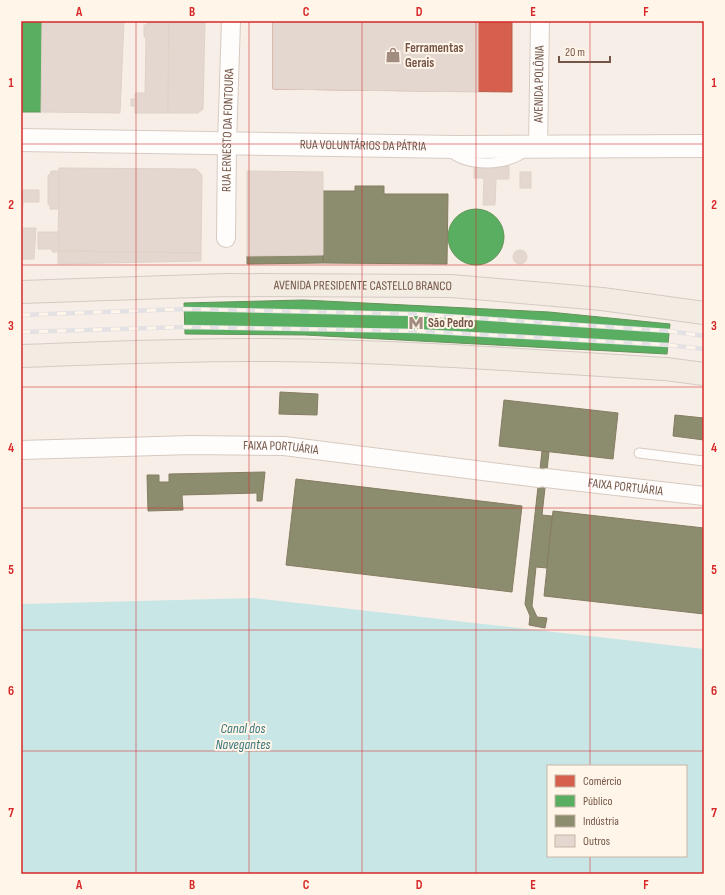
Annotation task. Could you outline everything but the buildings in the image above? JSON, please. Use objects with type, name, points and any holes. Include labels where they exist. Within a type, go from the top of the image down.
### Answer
[{"type":"main road","name":"RUA VOLUNTÁRIOS DA PÁTRIA","points":[[21,140],[534,148],[704,146]]},
{"type":"main road","name":"AVENIDA PRESIDENTE CASTELLO BRANCO","points":[[21,292],[226,285],[451,286],[602,299],[704,313]]},
{"type":"main road","points":[[21,356],[186,350],[272,350],[410,354],[666,369],[704,374]]},
{"type":"street","name":"RUA ERNESTO DA FONTOURA","points":[[226,238],[231,21]]},
{"type":"street","name":"AVENIDA POLÔNIA","points":[[534,148],[540,21]]},
{"type":"street","name":"FAIXA PORTUÁRIA","points":[[21,450],[191,445],[284,446],[542,478],[704,496]]},
{"type":"lane","points":[[639,453],[704,461]]},
{"type":"water","name":"Canal dos Navegantes","points":[[254,598],[704,649],[704,874],[21,874],[21,604]]},
{"type":"railway","points":[[21,315],[185,309],[416,314],[669,331],[704,336]]},
{"type":"railway","points":[[21,332],[185,327],[416,331],[668,345],[704,349]]},
{"type":"place","name":"Ferramentas Gerais","points":[[393,55]]},
{"type":"place","name":"São Pedro","points":[[416,323]]}]
